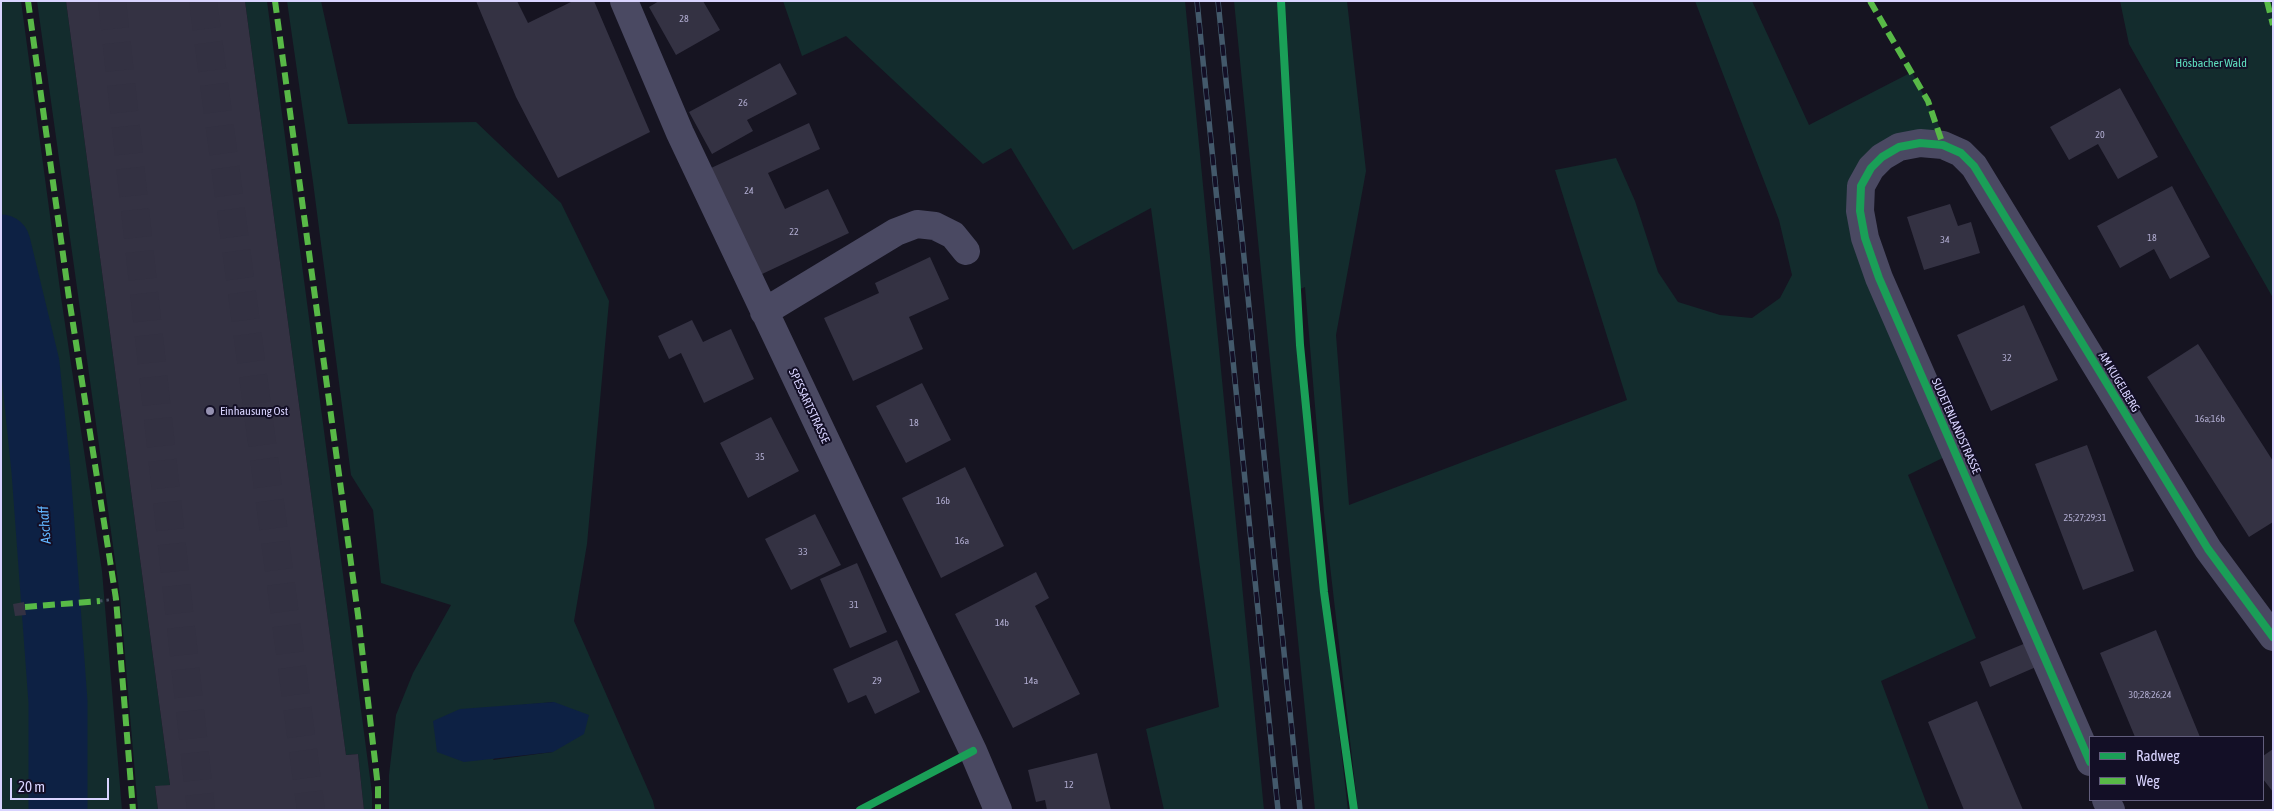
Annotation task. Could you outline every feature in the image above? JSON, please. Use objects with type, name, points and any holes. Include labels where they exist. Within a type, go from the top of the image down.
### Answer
[{"type":"street","name":"SPESSARTSTRASSE","points":[[624,1],[680,133],[972,751],[998,810]]},
{"type":"street","name":"SUDETENLANDSTRASSE","points":[[1944,145],[1920,143],[1899,147],[1882,157],[1871,168],[1862,186],[1860,211],[1865,238],[1879,278],[2089,760]]},
{"type":"street","name":"AM KUGELBERG","points":[[1944,145],[1961,154],[1974,166],[2208,549],[2273,637]]},
{"type":"street","points":[[764,312],[896,232],[917,224],[935,226],[953,235],[966,250]]},
{"type":"path","points":[[100,600],[116,599]]},
{"type":"green space","points":[[1,1],[21,1],[61,297],[102,571],[122,810],[1,810]],"holes":[[[53,499],[67,666],[55,662],[39,546],[32,513]]]},
{"type":"green space","points":[[37,1],[66,1],[170,785],[155,787],[158,810],[138,810],[120,596]]},
{"type":"green space","points":[[245,1],[267,1],[372,793],[372,810],[364,810],[358,754],[346,755]]},
{"type":"green space","points":[[287,1],[321,1],[348,124],[476,122],[561,203],[609,301],[587,544],[574,621],[653,801],[655,810],[389,810],[389,775],[396,715],[413,673],[451,605],[381,583],[373,510],[351,475],[313,182]],"holes":[[[554,702],[553,752],[493,760],[522,705]]]},
{"type":"green space","points":[[783,1],[1185,1],[1264,810],[1164,810],[1146,729],[1219,707],[1151,208],[1073,250],[1011,148],[983,164],[846,36],[802,56]]},
{"type":"green space","points":[[1234,1],[1347,1],[1366,171],[1336,335],[1349,505],[1627,400],[1555,170],[1616,158],[1635,201],[1658,272],[1678,302],[1720,315],[1752,318],[1780,298],[1792,275],[1779,220],[1695,1],[1752,1],[1809,125],[1912,72],[1944,136],[1888,151],[1859,200],[1884,268],[1969,445],[1908,475],[1976,638],[1881,681],[1929,810],[1358,810],[1324,513],[1305,287],[1293,292],[1314,519],[1348,810],[1315,810]]},
{"type":"green space","name":"Hösbacher Wald","points":[[2120,1],[2273,1],[2273,298],[2129,44]]},
{"type":"water","points":[[54,498],[67,666],[45,658],[39,546],[32,513]]},
{"type":"water","points":[[554,702],[589,715],[584,734],[553,752],[464,762],[437,752],[433,721],[460,709]]},
{"type":"building","name":"Einhausung Ost","points":[[66,1],[245,1],[346,755],[358,754],[364,810],[158,810],[155,786],[170,785]]},
{"type":"building","points":[[476,1],[517,1],[528,23],[573,1],[594,1],[650,132],[558,178],[516,97]]},
{"type":"building","points":[[659,1],[703,1],[720,30],[676,55],[649,7]]},
{"type":"building","points":[[780,63],[797,94],[747,120],[753,131],[712,154],[689,112]]},
{"type":"building","points":[[2120,88],[2158,157],[2118,179],[2098,144],[2069,160],[2050,127]]},
{"type":"building","points":[[809,123],[820,149],[768,173],[785,209],[828,189],[849,233],[760,275],[711,168]]},
{"type":"building","points":[[2172,186],[2210,257],[2170,279],[2154,249],[2120,268],[2097,226]]},
{"type":"building","points":[[1950,204],[1958,226],[1971,222],[1980,253],[1924,270],[1907,217]]},
{"type":"building","points":[[930,257],[949,299],[909,317],[923,349],[853,381],[824,318],[879,293],[875,283]]},
{"type":"building","points":[[2024,305],[2058,380],[1991,411],[1957,335]]},
{"type":"building","points":[[692,320],[703,342],[731,329],[754,379],[704,403],[681,353],[669,359],[658,336]]},
{"type":"building","points":[[2198,344],[2273,461],[2273,522],[2249,537],[2147,377]]},
{"type":"building","points":[[922,383],[951,440],[906,463],[876,406]]},
{"type":"building","points":[[771,417],[799,471],[748,498],[720,443]]},
{"type":"building","points":[[2087,445],[2134,571],[2083,590],[2035,464]]},
{"type":"building","points":[[965,467],[1004,546],[941,578],[902,498]]},
{"type":"building","points":[[815,514],[841,565],[791,590],[765,539]]},
{"type":"building","points":[[857,563],[887,632],[850,648],[820,579]]},
{"type":"building","points":[[1036,572],[1049,598],[1035,606],[1080,694],[1013,728],[955,614]]},
{"type":"building","points":[[24,602],[26,615],[15,616],[13,604]]},
{"type":"building","points":[[2156,630],[2200,736],[2135,736],[2100,653]]},
{"type":"building","points":[[897,640],[920,692],[875,714],[866,695],[848,703],[833,669]]},
{"type":"building","points":[[2026,643],[2036,667],[1990,687],[1980,662]]},
{"type":"building","points":[[1977,701],[2023,810],[1964,810],[1928,722]]},
{"type":"building","points":[[2273,749],[2273,792],[2264,780],[2264,755]]},
{"type":"building","points":[[1097,753],[1111,810],[1047,810],[1045,800],[1036,802],[1028,770]]},
{"type":"waterway","name":"Aschaff","points":[[1,244],[30,364],[41,471],[58,702],[58,810]]},
{"type":"tunnel","points":[[112,1],[201,810]]},
{"type":"tunnel","points":[[203,1],[311,810]]},
{"type":"railway","points":[[1197,1],[1278,810]]},
{"type":"railway","points":[[1218,1],[1300,810]]},
{"type":"marked path","points":[[28,1],[69,298],[116,599],[133,810]]},
{"type":"marked path","points":[[275,1],[358,615],[378,787],[378,810]]},
{"type":"marked path","points":[[1870,1],[1928,101],[1943,145]]},
{"type":"marked path","points":[[2267,1],[2273,25]]},
{"type":"marked path","points":[[25,607],[100,601]]},
{"type":"cycle path","points":[[1281,1],[1300,345],[1324,592],[1354,810]]},
{"type":"cycle path","points":[[2089,760],[1879,278],[1865,238],[1860,211],[1861,186],[1871,168],[1882,157],[1899,147],[1920,143],[1943,145],[1961,153],[1974,166],[2208,549],[2273,637]]},
{"type":"cycle path","points":[[860,810],[973,751]]},
{"type":"place","name":"Einhausung Ost","points":[[210,411]]}]
